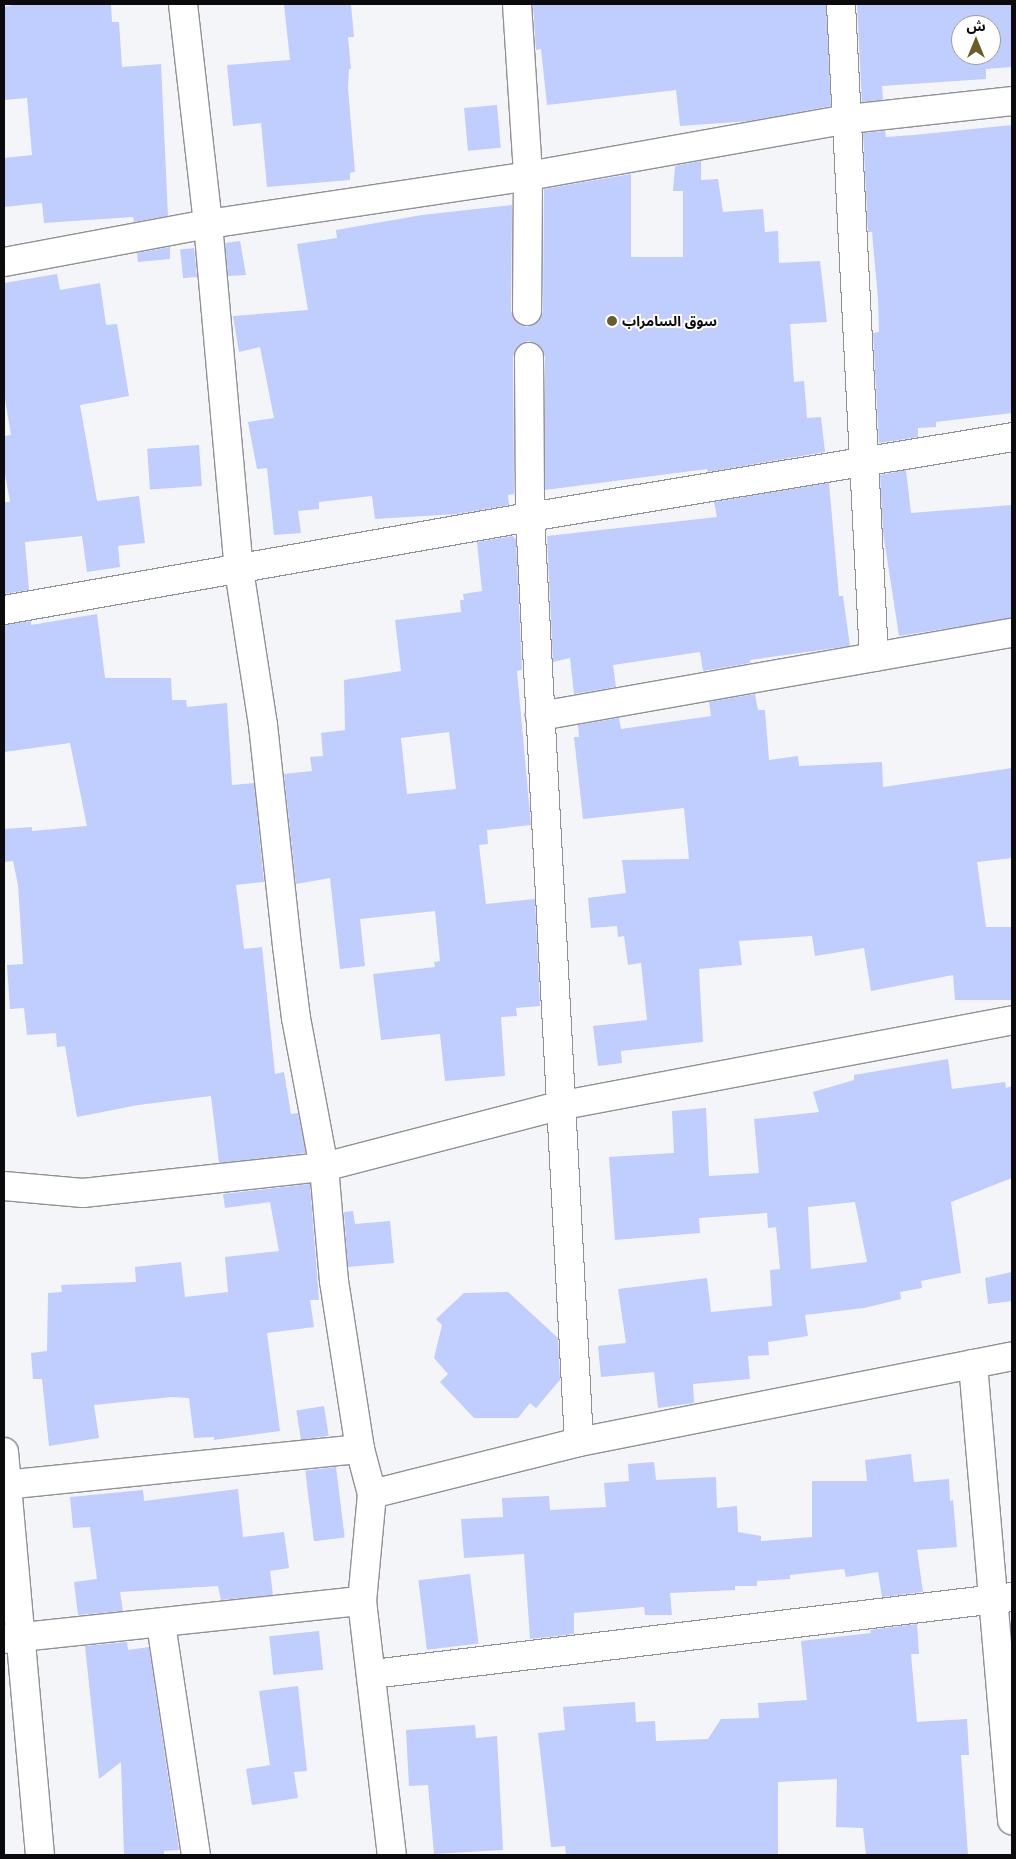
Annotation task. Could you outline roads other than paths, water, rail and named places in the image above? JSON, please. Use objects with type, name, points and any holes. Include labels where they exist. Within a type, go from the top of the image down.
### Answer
[{"type":"street","points":[[183,4],[208,224],[239,570],[263,725],[296,1018],[324,1167],[334,1282],[360,1449],[372,1494],[362,1601],[373,1674],[392,1855]]},
{"type":"street","points":[[517,4],[528,176],[527,311]]},
{"type":"street","points":[[841,4],[849,119],[862,461],[874,657]]},
{"type":"street","points":[[4,262],[208,224],[528,176],[849,119],[1012,101]]},
{"type":"street","points":[[529,357],[530,517],[559,1106],[579,1442]]},
{"type":"street","points":[[4,610],[239,570],[530,517],[1012,437]]},
{"type":"street","points":[[540,716],[1012,633]]},
{"type":"street","points":[[4,1186],[83,1192],[324,1167],[559,1106],[1012,1020]]},
{"type":"street","points":[[372,1494],[579,1442],[1012,1356]]},
{"type":"street","points":[[973,1364],[1003,1598],[1012,1820]]},
{"type":"street","points":[[6,1484],[360,1449]]},
{"type":"street","points":[[4,1452],[12,1638],[40,1855]]},
{"type":"street","points":[[373,1674],[1003,1598]]},
{"type":"street","points":[[12,1638],[162,1624],[362,1601]]},
{"type":"street","points":[[162,1624],[196,1855]]},
{"type":"place","name":"سوق السامراب","points":[[612,321]]}]
